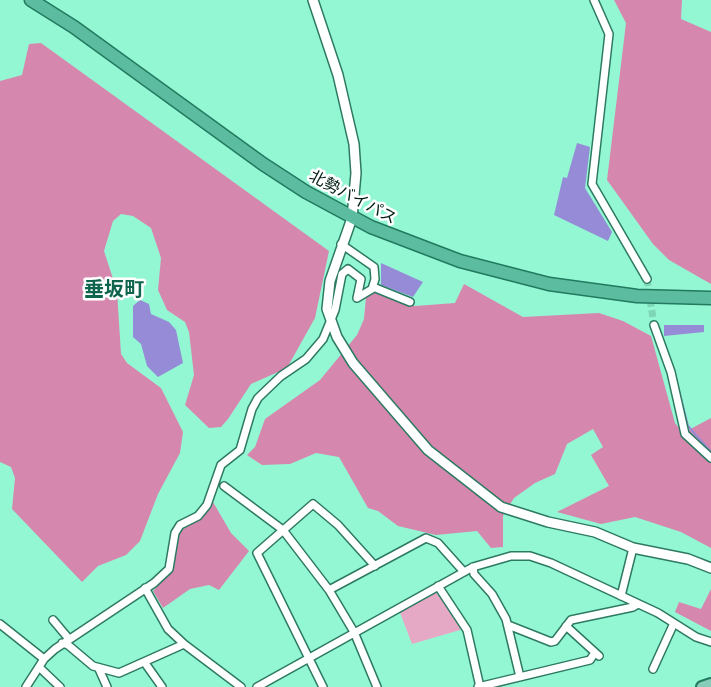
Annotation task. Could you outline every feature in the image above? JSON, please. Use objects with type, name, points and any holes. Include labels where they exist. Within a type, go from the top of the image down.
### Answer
[{"type":"highway","name":"北勢バイパス","points":[[31,0],[74,27],[222,136],[306,192],[352,218],[413,245],[505,274],[638,296],[711,298]]},
{"type":"main road","points":[[702,687],[711,684]]},
{"type":"street","points":[[313,0],[338,75],[354,144],[356,173],[352,218],[341,244],[330,281],[327,309],[337,337],[353,363],[428,450],[501,507],[548,522],[595,532],[633,548],[688,559],[711,568]]},
{"type":"street","points":[[594,0],[609,34],[592,184],[647,279]]},
{"type":"street","points":[[26,687],[44,659],[65,641],[146,588],[169,569],[175,532],[180,525],[204,509],[221,465],[240,450],[252,409],[258,398],[316,349],[331,321],[342,274],[348,269],[360,279],[357,298],[373,287],[374,267],[341,244]]},
{"type":"street","points":[[373,287],[410,302]]},
{"type":"street","points":[[654,326],[671,372],[685,434],[711,458]]},
{"type":"street","points":[[224,486],[283,530],[329,590],[354,632],[377,687]]},
{"type":"street","points":[[323,687],[257,553],[313,504],[338,525],[375,566]]},
{"type":"street","points":[[329,590],[426,538],[438,543],[464,572]]},
{"type":"street","points":[[621,596],[633,548]]},
{"type":"street","points":[[257,687],[473,567],[499,558],[531,556],[638,604],[696,637],[711,642]]},
{"type":"street","points":[[473,567],[474,573],[497,602],[508,625],[520,677]]},
{"type":"street","points":[[438,586],[467,630],[480,687],[590,660],[597,655],[566,626]]},
{"type":"street","points":[[146,588],[168,629],[241,687]]},
{"type":"street","points":[[508,625],[551,642],[555,641],[571,620],[638,604]]},
{"type":"street","points":[[53,620],[68,645],[99,669],[119,673],[184,644]]},
{"type":"street","points":[[653,669],[674,623]]},
{"type":"street","points":[[0,624],[44,659]]},
{"type":"street","points":[[145,663],[162,687]]},
{"type":"street","points":[[39,667],[60,687]]},
{"type":"street","points":[[99,669],[107,687]]},
{"type":"shaded area","points":[[614,0],[682,0],[681,19],[711,32],[711,284],[669,260],[653,244],[607,180],[626,23]]},
{"type":"shaded area","points":[[41,43],[329,251],[315,318],[287,368],[251,384],[221,427],[209,428],[185,405],[194,375],[189,332],[185,322],[167,310],[158,290],[161,258],[151,228],[133,216],[121,214],[113,221],[104,251],[117,291],[121,354],[127,363],[161,388],[183,432],[180,453],[158,494],[140,541],[126,555],[98,566],[82,582],[12,509],[15,478],[11,467],[0,462],[0,81],[22,75],[29,44]]},
{"type":"shaded area","points":[[577,143],[590,147],[585,188],[612,232],[608,241],[554,215],[563,177],[567,178]]},
{"type":"shaded area","points":[[381,263],[423,282],[413,297],[381,285]]},
{"type":"shaded area","points":[[464,284],[523,317],[599,313],[623,321],[651,336],[675,423],[683,433],[711,418],[711,548],[681,532],[635,517],[601,524],[557,512],[609,486],[591,455],[603,447],[593,429],[567,444],[555,474],[535,483],[514,498],[503,516],[503,547],[491,548],[477,531],[436,535],[398,526],[378,511],[368,508],[339,457],[316,453],[290,464],[262,465],[247,455],[255,447],[265,419],[320,380],[357,335],[364,319],[366,297],[375,291],[415,306],[455,303]]},
{"type":"shaded area","points":[[140,300],[149,304],[151,314],[169,322],[176,330],[183,363],[158,377],[147,366],[141,344],[133,337],[133,306]]},
{"type":"shaded area","points":[[664,325],[704,325],[704,332],[664,336]]},
{"type":"shaded area","points":[[213,502],[231,533],[249,551],[219,590],[209,585],[190,589],[163,608],[153,591],[174,568],[176,542],[180,531],[202,517]]},
{"type":"shaded area","points":[[711,589],[711,631],[675,612],[679,602],[701,609]]},
{"type":"shaded area","points":[[435,591],[462,627],[460,630],[412,644],[399,610]]},
{"type":"waterway","points":[[674,371],[688,426],[711,452]]},
{"type":"tunnel","points":[[647,279],[654,325]]},
{"type":"district","name":"垂坂町","points":[[114,289]]}]
